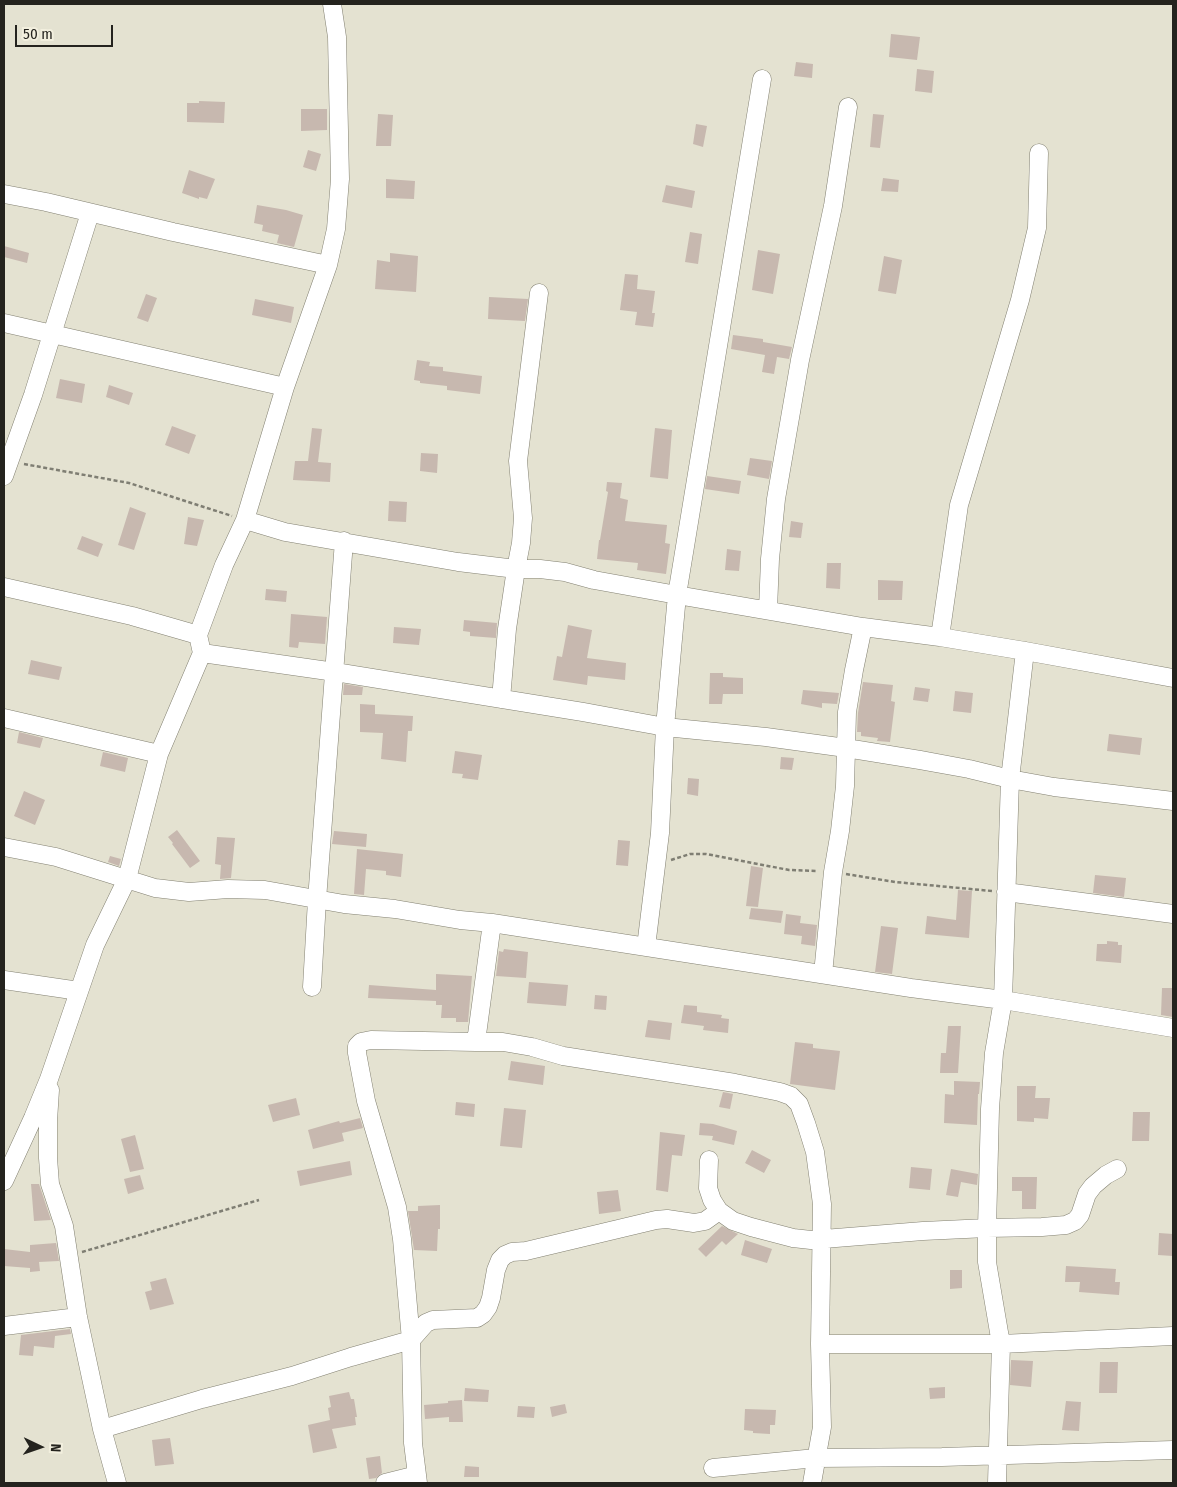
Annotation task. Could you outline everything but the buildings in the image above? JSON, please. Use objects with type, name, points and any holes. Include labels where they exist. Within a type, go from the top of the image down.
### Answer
[{"type":"street","points":[[4,1181],[41,1119],[50,1080],[95,945],[127,879],[159,754],[202,653],[198,635],[224,565],[245,520],[285,386],[328,265],[337,221],[340,179],[337,37],[332,4]]},
{"type":"street","points":[[646,947],[660,833],[665,727],[677,595],[762,79]]},
{"type":"street","points":[[768,610],[770,559],[776,500],[800,360],[833,206],[848,107]]},
{"type":"street","points":[[940,637],[959,505],[1020,300],[1037,228],[1039,153]]},
{"type":"street","points":[[4,194],[328,265]]},
{"type":"street","points":[[7,469],[33,395],[90,213]]},
{"type":"street","points":[[501,699],[507,629],[524,518],[518,460],[538,293]]},
{"type":"street","points":[[4,323],[285,386]]},
{"type":"street","points":[[245,520],[285,532],[458,562],[516,569],[565,572],[594,580],[677,595],[863,627],[1025,651],[1173,678]]},
{"type":"street","points":[[312,987],[316,900],[344,541]]},
{"type":"street","points":[[4,587],[132,616],[198,635]]},
{"type":"street","points":[[823,974],[833,872],[845,786],[847,712],[863,627]]},
{"type":"street","points":[[997,1483],[1001,1344],[987,1262],[990,1109],[994,1053],[1003,1000],[1010,779],[1025,651]]},
{"type":"street","points":[[202,653],[335,672],[665,727],[766,737],[846,748],[1010,779],[1092,792],[1173,801]]},
{"type":"street","points":[[4,718],[159,754]]},
{"type":"street","points":[[4,847],[56,857],[155,888],[189,892],[265,890],[316,900],[492,923],[911,988],[1003,1000],[1173,1028]]},
{"type":"street","points":[[1006,892],[1173,914]]},
{"type":"street","points":[[476,1042],[492,923]]},
{"type":"street","points":[[4,980],[79,991]]},
{"type":"street","points":[[385,1483],[418,1479],[413,1443],[411,1340],[402,1239],[397,1207],[366,1102],[357,1053],[357,1046],[361,1042],[371,1040],[503,1042],[563,1056],[735,1083],[780,1092],[791,1096],[799,1104],[815,1152],[822,1204],[820,1344],[822,1427],[812,1483]]},
{"type":"street","points":[[41,1119],[48,1158],[50,1184],[64,1226],[78,1317],[102,1429],[117,1483]]},
{"type":"street","points":[[709,1160],[708,1188],[712,1200],[719,1211],[734,1221],[772,1233],[793,1238],[822,1239],[923,1230],[1066,1225],[1080,1215],[1087,1194],[1093,1186],[1106,1174],[1117,1170]]},
{"type":"street","points":[[102,1429],[202,1399],[292,1376],[411,1340],[426,1323],[433,1320],[477,1318],[483,1314],[491,1298],[496,1270],[500,1260],[512,1252],[526,1251],[656,1220],[694,1223],[705,1221],[719,1211]]},
{"type":"street","points":[[4,1326],[78,1317]]},
{"type":"street","points":[[820,1344],[1001,1344],[1173,1336]]},
{"type":"street","points":[[713,1468],[816,1458],[998,1456],[1173,1450]]},
{"type":"path","points":[[7,469],[129,483],[245,520]]},
{"type":"path","points":[[68,1256],[259,1200]]}]
